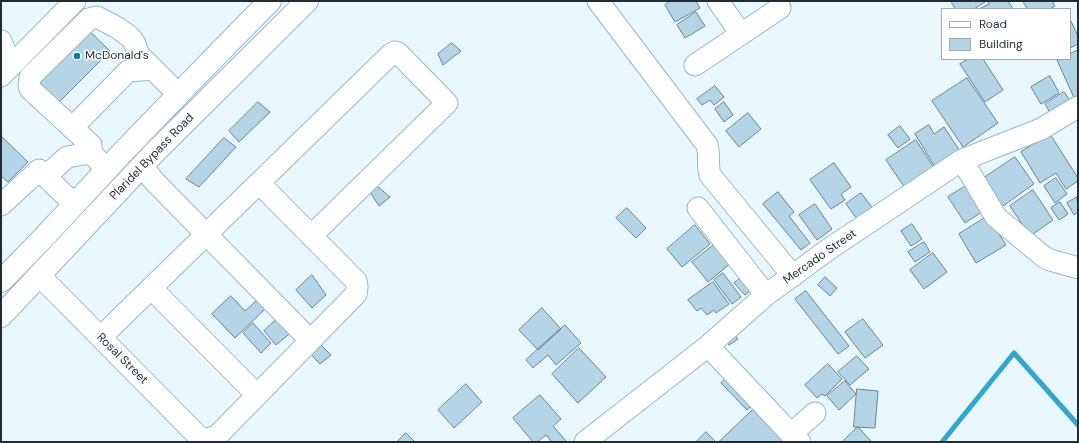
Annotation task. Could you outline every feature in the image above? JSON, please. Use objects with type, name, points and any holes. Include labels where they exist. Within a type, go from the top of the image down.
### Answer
[{"type":"highway","name":"Plaridel Bypass Road","points":[[1,281],[37,245],[74,204],[99,162],[178,94],[270,1]]},
{"type":"highway","name":"Plaridel Bypass Road","points":[[1,316],[142,166],[307,1]]},
{"type":"street","points":[[598,1],[707,145],[709,153],[708,168],[710,175],[793,276]]},
{"type":"street","points":[[718,1],[741,34]]},
{"type":"street","points":[[6,71],[72,2]]},
{"type":"street","points":[[695,65],[780,8]]},
{"type":"street","points":[[99,162],[91,145],[30,89],[29,80],[44,62],[89,19],[97,17],[130,37],[146,62],[178,94]]},
{"type":"street","points":[[1,41],[6,71]]},
{"type":"street","points":[[101,337],[391,54],[395,52],[398,53],[447,103],[312,236]]},
{"type":"street","points":[[72,128],[128,71],[146,62]]},
{"type":"street","name":"Mercado Street","points":[[585,442],[708,346],[766,296],[829,249],[962,160],[1041,129],[1078,107]]},
{"type":"street","points":[[46,176],[67,157],[84,154],[99,162]]},
{"type":"street","points":[[962,160],[996,217],[1044,257],[1078,268]]},
{"type":"street","points":[[142,166],[153,180],[310,340]]},
{"type":"street","points":[[1,205],[39,170],[74,204]]},
{"type":"street","points":[[151,288],[257,395],[356,294],[357,287],[356,280],[259,183]]},
{"type":"street","points":[[698,208],[766,296]]},
{"type":"street","name":"Rosal Street","points":[[39,275],[200,438],[207,440],[217,436],[257,395]]},
{"type":"street","points":[[708,346],[796,438],[815,413]]},
{"type":"building","points":[[671,1],[696,1],[700,8],[675,22],[665,5]]},
{"type":"building","points":[[951,1],[985,2],[976,8],[955,8]]},
{"type":"building","points":[[987,1],[1008,1],[1012,8],[981,8],[989,4]]},
{"type":"building","points":[[1023,1],[1052,1],[1055,6],[1052,8],[1027,8]]},
{"type":"building","points":[[696,12],[705,26],[685,38],[677,25]]},
{"type":"building","name":"McDonald's","points":[[76,18],[110,51],[59,102],[36,79]]},
{"type":"building","points":[[1071,21],[1078,36],[1078,44],[1071,48]]},
{"type":"building","points":[[452,43],[461,51],[443,65],[438,54]]},
{"type":"building","points":[[1078,50],[1078,99],[1075,100],[1057,60],[1071,60],[1071,54]]},
{"type":"building","points":[[967,60],[984,60],[1003,90],[985,102],[960,64]]},
{"type":"building","points":[[1050,76],[1059,93],[1041,104],[1031,87]]},
{"type":"building","points":[[967,78],[998,123],[963,147],[932,101]]},
{"type":"building","points":[[715,86],[724,97],[714,105],[710,100],[702,105],[697,99]]},
{"type":"building","points":[[1064,92],[1072,103],[1052,116],[1045,104]]},
{"type":"building","points":[[258,102],[270,112],[239,142],[229,131]]},
{"type":"building","points":[[724,102],[733,115],[724,122],[715,109]]},
{"type":"building","points":[[748,113],[761,129],[739,147],[726,131]]},
{"type":"building","points":[[929,125],[934,134],[944,127],[960,151],[935,167],[915,134]]},
{"type":"building","points":[[900,126],[910,139],[898,148],[888,135]]},
{"type":"building","points":[[1050,134],[1078,178],[1078,181],[1066,189],[1056,173],[1040,183],[1021,152]]},
{"type":"building","points":[[1,136],[28,162],[8,182],[1,176]]},
{"type":"building","points":[[224,138],[236,147],[199,187],[186,179]]},
{"type":"building","points":[[916,140],[934,168],[905,188],[886,160]]},
{"type":"building","points":[[1015,157],[1034,184],[1000,208],[981,180]]},
{"type":"building","points":[[834,163],[851,187],[841,194],[845,200],[831,209],[810,180]]},
{"type":"building","points":[[1056,178],[1067,194],[1055,203],[1044,186]]},
{"type":"building","points":[[971,183],[988,208],[965,223],[948,197]]},
{"type":"building","points":[[377,186],[390,197],[379,206],[370,192]]},
{"type":"building","points":[[1033,190],[1053,220],[1030,236],[1010,206]]},
{"type":"building","points":[[778,192],[794,212],[789,216],[810,243],[801,250],[763,204]]},
{"type":"building","points":[[861,193],[875,211],[860,223],[846,204]]},
{"type":"building","points":[[1077,197],[1078,212],[1074,215],[1067,203]]},
{"type":"building","points":[[1060,202],[1068,214],[1059,220],[1051,208]]},
{"type":"building","points":[[815,204],[832,229],[817,240],[799,215]]},
{"type":"building","points":[[627,208],[646,228],[636,238],[616,218]]},
{"type":"building","points":[[988,216],[1006,245],[976,263],[959,234]]},
{"type":"building","points":[[912,224],[922,239],[911,246],[901,231]]},
{"type":"building","points":[[695,225],[710,244],[682,267],[667,249]]},
{"type":"building","points":[[924,242],[930,252],[915,262],[908,252]]},
{"type":"building","points":[[715,244],[731,263],[708,282],[692,262]]},
{"type":"building","points":[[933,253],[947,272],[924,289],[910,270]]},
{"type":"building","points":[[723,273],[741,297],[732,304],[714,280]]},
{"type":"building","points":[[746,274],[756,286],[745,295],[734,283]]},
{"type":"building","points":[[312,275],[326,295],[312,308],[296,290]]},
{"type":"building","points":[[825,277],[837,288],[830,296],[818,285]]},
{"type":"building","points":[[713,282],[729,304],[716,313],[714,310],[707,315],[701,308],[697,311],[688,300]]},
{"type":"building","points":[[806,291],[849,346],[838,354],[795,299]]},
{"type":"building","points":[[231,296],[245,311],[257,300],[265,309],[235,338],[212,314]]},
{"type":"building","points":[[542,308],[561,329],[538,350],[519,330]]},
{"type":"building","points":[[281,315],[294,330],[276,345],[264,331]]},
{"type":"building","points":[[863,319],[883,345],[865,358],[845,332]]},
{"type":"building","points":[[253,323],[271,343],[261,353],[243,333]]},
{"type":"building","points":[[565,325],[581,343],[556,365],[548,355],[533,368],[526,360]]},
{"type":"building","points":[[732,331],[738,339],[729,345],[723,338]]},
{"type":"building","points":[[316,340],[331,355],[320,364],[306,349]]},
{"type":"building","points":[[579,348],[606,377],[578,403],[552,374]]},
{"type":"building","points":[[857,356],[869,369],[850,385],[838,372]]},
{"type":"building","points":[[828,364],[842,379],[825,396],[822,394],[817,398],[805,385]]},
{"type":"building","points":[[729,375],[756,402],[747,410],[721,383]]},
{"type":"building","points":[[845,381],[856,394],[839,410],[827,396]]},
{"type":"building","points":[[466,384],[482,402],[454,428],[438,410]]},
{"type":"building","points":[[857,389],[878,391],[875,428],[854,427]]},
{"type":"building","points":[[540,395],[561,419],[553,426],[566,441],[565,442],[552,442],[546,435],[537,442],[533,442],[513,418]]},
{"type":"building","points":[[759,404],[789,436],[782,442],[719,442]]},
{"type":"building","points":[[858,427],[872,442],[842,442]]},
{"type":"building","points":[[706,432],[716,442],[696,442]]},
{"type":"building","points":[[406,433],[415,442],[397,442]]},
{"type":"waterway","points":[[942,442],[1014,353],[1078,425]]},
{"type":"place","name":"McDonald's","points":[[77,56]]}]
